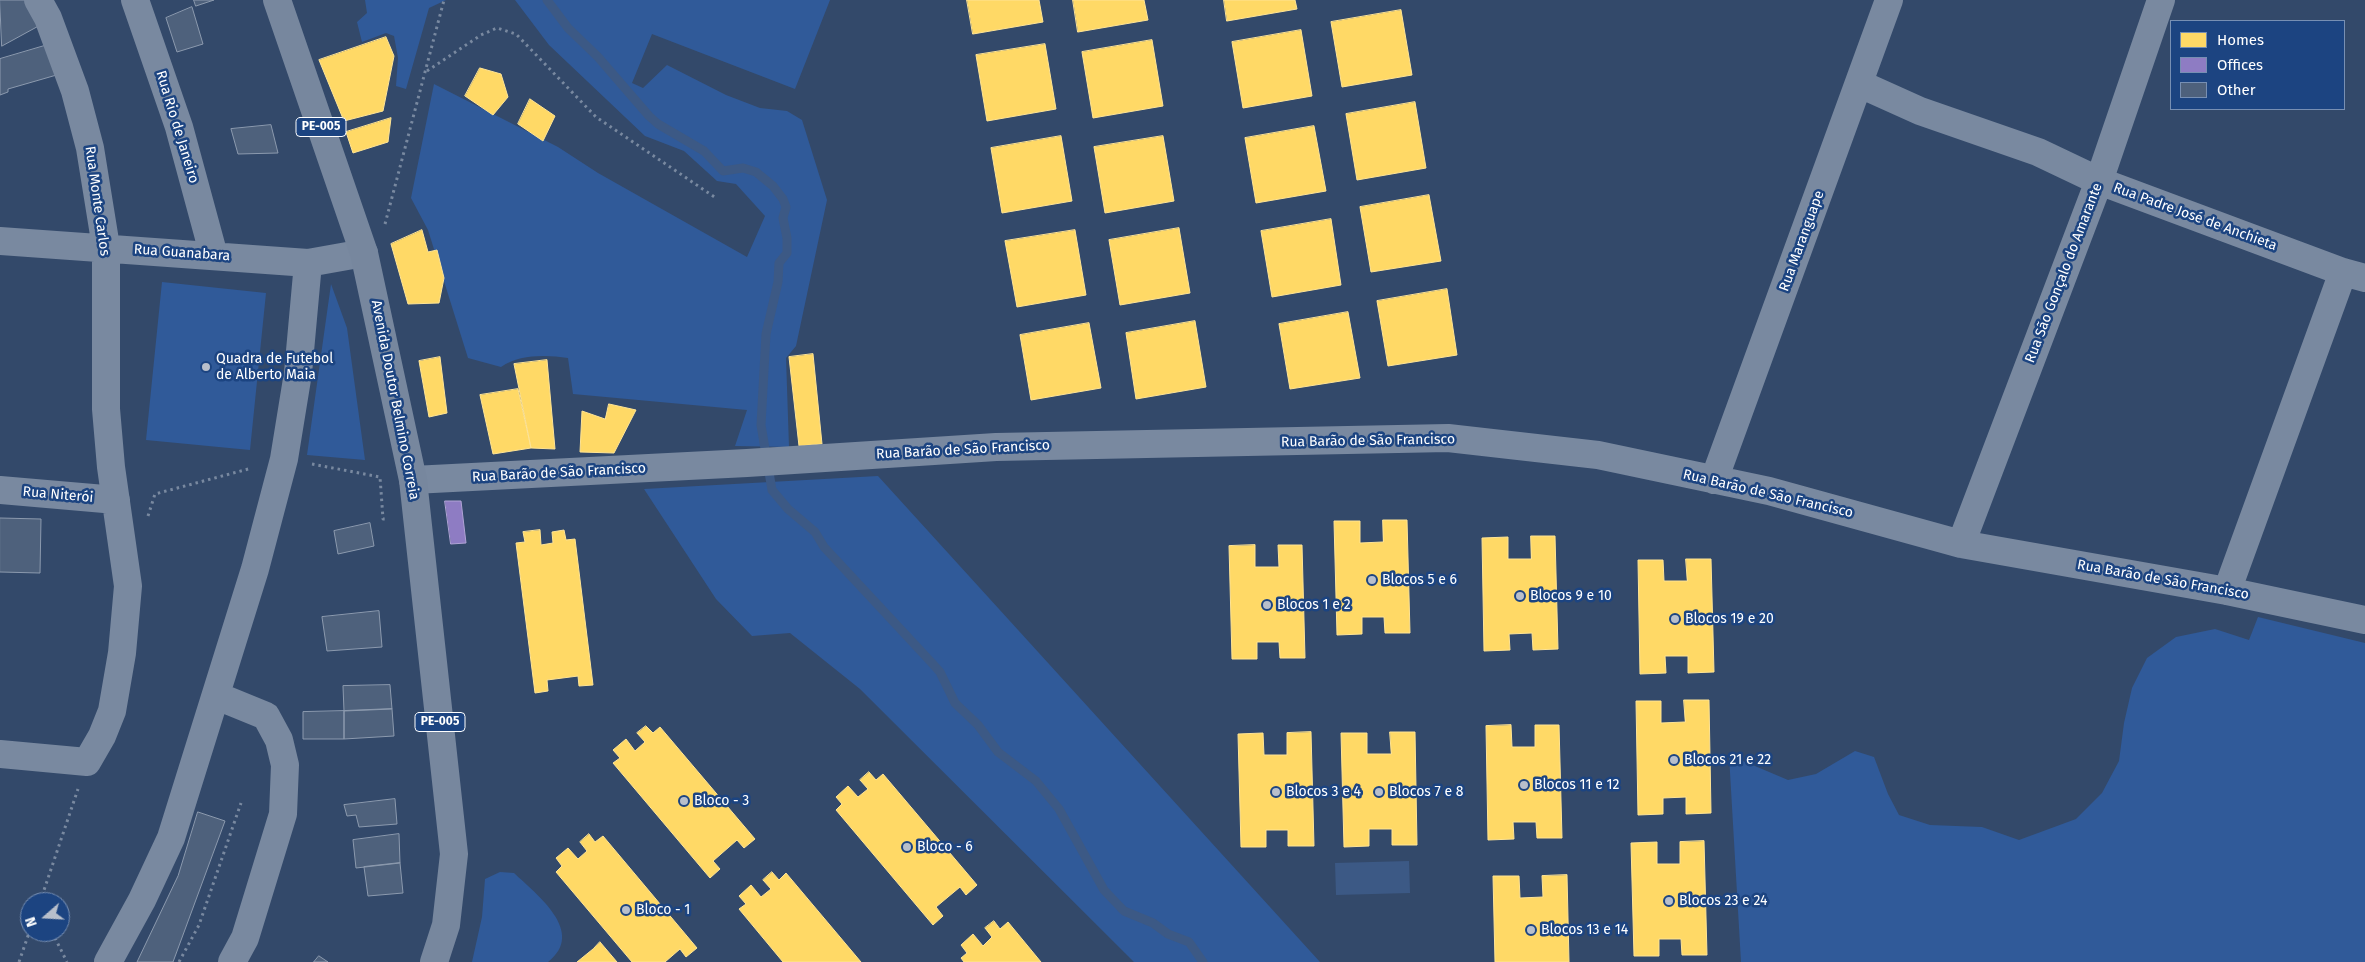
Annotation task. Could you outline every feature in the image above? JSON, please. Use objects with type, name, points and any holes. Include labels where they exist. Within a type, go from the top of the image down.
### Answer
[{"type":"main road","name":"Avenida Doutor Belmino Correia","points":[[277,0],[364,253],[413,480],[454,854],[446,925],[434,962]]},
{"type":"street","name":"Rua Monte Carlos","points":[[38,0],[48,18],[75,90],[90,148],[106,247],[106,409],[128,586],[122,653],[112,710],[102,736],[87,762]]},
{"type":"street","name":"Rua Rio de Janeiro","points":[[135,0],[179,127],[214,256]]},
{"type":"street","name":"Rua Maranguape","points":[[1714,480],[1860,84],[1889,0]]},
{"type":"street","name":"Rua São Gonçalo do Amarante","points":[[1961,544],[2098,181],[2161,0]]},
{"type":"street","name":"Rua Padre José de Anchieta","points":[[1860,84],[1920,111],[2038,152],[2098,181],[2354,275]]},
{"type":"street","name":"Rua Guanabara","points":[[0,241],[106,247],[308,263],[364,253]]},
{"type":"street","points":[[108,962],[142,900],[171,838],[217,696],[255,569],[284,459],[298,373],[308,263]]},
{"type":"street","points":[[2227,592],[2354,275]]},
{"type":"street","name":"Rua Barão de São Francisco","points":[[413,480],[747,463],[793,458],[996,446],[1448,438],[1598,454],[1768,491],[1961,544],[2227,592],[2365,620]]},
{"type":"street","name":"Rua Niterói","points":[[0,490],[116,500]]},
{"type":"street","points":[[217,696],[266,716],[279,740],[286,765],[283,814],[245,938],[232,962]]},
{"type":"street","points":[[0,754],[87,762]]},
{"type":"path","points":[[383,230],[427,71],[444,0]]},
{"type":"path","points":[[427,71],[481,35],[497,28],[516,34],[596,116],[716,198]]},
{"type":"path","points":[[146,522],[155,494],[284,459],[380,477],[383,519],[417,516]]},
{"type":"path","points":[[43,892],[87,762]]},
{"type":"path","points":[[179,962],[199,925],[242,803]]},
{"type":"path","points":[[19,962],[26,942]]},
{"type":"path","points":[[57,942],[67,962]]},
{"type":"shaded area","points":[[365,0],[446,0],[429,8],[406,89],[396,86],[398,58],[394,36],[386,33],[362,42],[357,22],[367,13]]},
{"type":"shaded area","points":[[515,0],[830,0],[795,89],[652,34],[632,83],[643,88],[667,65],[726,95],[760,108],[787,111],[802,120],[827,200],[796,346],[786,358],[789,447],[735,446],[747,410],[573,394],[568,358],[533,356],[516,360],[501,367],[468,358],[428,230],[411,198],[434,84],[558,147],[598,173],[747,257],[765,216],[736,184],[717,181],[684,151],[645,136],[549,45]]},
{"type":"shaded area","name":"Quadra de Futebol de Alberto Maia","points":[[162,282],[266,293],[250,450],[146,440]]},
{"type":"shaded area","points":[[331,284],[347,328],[365,460],[307,455]]},
{"type":"shaded area","points":[[878,476],[1320,962],[1134,962],[860,689],[790,633],[752,636],[716,599],[644,489]]},
{"type":"shaded area","points":[[2258,617],[2365,643],[2365,962],[1741,962],[1729,755],[1788,780],[1816,774],[1855,751],[1874,757],[1888,794],[1899,815],[1930,825],[1982,827],[2019,840],[2076,819],[2102,793],[2119,761],[2124,723],[2132,688],[2147,658],[2176,637],[2215,629],[2249,640]]},
{"type":"shaded area","points":[[1409,861],[1410,893],[1336,895],[1335,863]]},
{"type":"shaded area","points":[[500,872],[514,873],[545,902],[554,914],[560,926],[562,938],[559,950],[548,962],[472,962],[482,917],[485,879]]},
{"type":"building: Homes","points":[[967,0],[1039,0],[1043,22],[973,34]]},
{"type":"building: Homes","points":[[1073,0],[1144,0],[1148,20],[1078,32]]},
{"type":"building: Homes","points":[[1224,0],[1295,0],[1297,9],[1227,21]]},
{"type":"building: Homes","points":[[1401,10],[1412,75],[1342,87],[1331,22]]},
{"type":"building: Homes","points":[[1301,30],[1312,96],[1243,108],[1232,42]]},
{"type":"building: Homes","points":[[386,37],[394,56],[383,111],[344,121],[319,60]]},
{"type":"building: Homes","points":[[1152,40],[1163,106],[1093,118],[1082,52]]},
{"type":"building: Homes","points":[[1045,44],[1056,109],[987,121],[976,55]]},
{"type":"building: Homes","points":[[480,68],[501,74],[508,97],[493,115],[465,96]]},
{"type":"building: Homes","points":[[530,99],[555,116],[543,141],[518,124]]},
{"type":"building: Homes","points":[[1415,102],[1426,168],[1357,180],[1346,114]]},
{"type":"building: Homes","points":[[391,118],[388,142],[353,153],[346,132]]},
{"type":"building: Homes","points":[[1314,126],[1326,191],[1256,203],[1245,138]]},
{"type":"building: Homes","points":[[1061,136],[1072,201],[1002,213],[991,148]]},
{"type":"building: Homes","points":[[1163,136],[1174,201],[1105,213],[1094,147]]},
{"type":"building: Homes","points":[[1429,195],[1441,261],[1371,272],[1360,207]]},
{"type":"building: Homes","points":[[1331,219],[1341,285],[1272,297],[1261,231]]},
{"type":"building: Homes","points":[[1179,228],[1190,293],[1120,305],[1109,240]]},
{"type":"building: Homes","points":[[422,230],[428,252],[437,250],[444,278],[439,303],[408,304],[391,244]]},
{"type":"building: Homes","points":[[1075,230],[1086,295],[1017,307],[1005,241]]},
{"type":"building: Homes","points":[[1447,289],[1457,355],[1388,366],[1377,301]]},
{"type":"building: Homes","points":[[1348,312],[1360,378],[1290,389],[1279,324]]},
{"type":"building: Homes","points":[[1195,321],[1206,387],[1136,399],[1126,333]]},
{"type":"building: Homes","points":[[1089,323],[1101,388],[1031,400],[1020,335]]},
{"type":"building: Homes","points":[[813,354],[822,444],[799,446],[789,357]]},
{"type":"building: Homes","points":[[440,357],[447,413],[429,417],[419,361]]},
{"type":"building: Homes","points":[[547,360],[555,449],[531,448],[514,364]]},
{"type":"building: Homes","points":[[518,389],[531,448],[493,454],[480,395]]},
{"type":"building: Homes","points":[[609,404],[636,410],[614,453],[580,452],[582,411],[605,419]]},
{"type":"building: Homes","name":"Blocos 5 e 6","points":[[1383,520],[1407,520],[1410,633],[1385,633],[1384,617],[1362,617],[1362,634],[1337,635],[1334,521],[1360,521],[1360,543],[1383,542]]},
{"type":"building: Homes","points":[[540,530],[541,545],[553,543],[552,532],[564,530],[566,540],[575,539],[593,685],[579,686],[578,676],[547,680],[548,691],[535,693],[516,543],[525,542],[523,532]]},
{"type":"building: Homes","name":"Blocos 9 e 10","points":[[1531,536],[1555,536],[1558,649],[1533,650],[1532,633],[1509,634],[1510,650],[1484,651],[1482,538],[1508,537],[1508,559],[1531,559]]},
{"type":"building: Homes","name":"Blocos 1 e 2","points":[[1255,545],[1255,567],[1279,567],[1278,545],[1302,545],[1305,658],[1280,658],[1279,642],[1257,642],[1257,659],[1232,659],[1229,546]]},
{"type":"building: Homes","name":"Blocos 19 e 20","points":[[1686,559],[1711,559],[1714,672],[1688,673],[1688,656],[1665,656],[1666,673],[1640,674],[1638,560],[1663,560],[1664,581],[1687,581]]},
{"type":"building: Homes","name":"Blocos 21 e 22","points":[[1684,700],[1709,700],[1711,813],[1686,814],[1686,797],[1663,798],[1663,814],[1638,815],[1636,701],[1661,701],[1661,723],[1685,722]]},
{"type":"building: Homes","name":"Blocos 11 e 12","points":[[1511,725],[1512,747],[1535,747],[1535,725],[1559,725],[1562,838],[1537,838],[1536,822],[1513,822],[1514,839],[1488,840],[1486,726]]},
{"type":"building: Homes","name":"Bloco - 3","points":[[646,726],[653,733],[660,727],[755,839],[744,848],[737,840],[713,861],[720,869],[710,878],[613,763],[620,758],[613,750],[626,739],[635,751],[645,742],[637,733]]},
{"type":"building: Homes","name":"Blocos 3 e 4","points":[[1311,732],[1314,846],[1288,846],[1288,830],[1266,830],[1266,847],[1241,847],[1238,734],[1263,733],[1264,755],[1287,755],[1287,733]]},
{"type":"building: Homes","name":"Blocos 7 e 8","points":[[1390,732],[1415,732],[1417,845],[1392,845],[1392,829],[1369,829],[1369,846],[1344,847],[1341,733],[1367,733],[1367,754],[1391,754]]},
{"type":"building: Homes","name":"Bloco - 6","points":[[869,772],[876,780],[883,774],[977,885],[966,895],[960,887],[936,907],[943,916],[933,925],[836,810],[842,804],[836,797],[848,786],[858,797],[868,789],[860,780]]},
{"type":"building: Homes","name":"Bloco - 1","points":[[589,834],[595,842],[603,836],[697,948],[686,957],[680,949],[665,962],[632,962],[556,872],[562,866],[556,858],[568,848],[578,859],[587,851],[580,842]]},
{"type":"building: Homes","name":"Blocos 23 e 24","points":[[1704,841],[1707,955],[1682,955],[1681,939],[1659,939],[1659,956],[1634,956],[1631,843],[1657,842],[1657,864],[1680,864],[1680,842]]},
{"type":"building: Homes","points":[[772,872],[779,880],[786,873],[861,962],[783,962],[739,909],[746,904],[739,896],[751,885],[761,897],[771,889],[763,880]]},
{"type":"building: Homes","name":"Blocos 13 e 14","points":[[1567,875],[1569,962],[1495,962],[1493,876],[1519,876],[1520,898],[1543,897],[1542,876]]},
{"type":"building: Homes","points":[[994,921],[1000,929],[1008,922],[1041,962],[964,962],[961,958],[967,953],[961,945],[973,934],[983,946],[992,937],[985,928]]},
{"type":"building: Homes","points":[[600,942],[617,962],[577,962],[593,949]]},
{"type":"building: Offices","points":[[445,501],[461,501],[466,543],[451,544]]},
{"type":"building: Other","points":[[0,0],[31,0],[44,23],[2,46]]},
{"type":"building: Other","points":[[194,0],[214,0],[196,6]]},
{"type":"building: Other","points":[[192,7],[203,44],[177,52],[166,18]]},
{"type":"building: Other","points":[[51,44],[60,74],[8,89],[8,92],[0,95],[0,59]]},
{"type":"building: Other","points":[[271,125],[278,153],[238,154],[231,129]]},
{"type":"building: Other","points":[[0,518],[41,519],[40,573],[0,572]]},
{"type":"building: Other","points":[[370,523],[374,546],[338,554],[334,531]]},
{"type":"building: Other","points":[[379,611],[382,647],[327,651],[322,617]]},
{"type":"building: Other","points":[[390,685],[392,709],[344,711],[343,686]]},
{"type":"building: Other","points":[[392,709],[394,736],[344,739],[344,711]]},
{"type":"building: Other","points":[[344,711],[344,739],[303,739],[303,712]]},
{"type":"building: Other","points":[[395,799],[397,824],[359,827],[356,815],[347,816],[344,805]]},
{"type":"building: Other","points":[[198,812],[225,821],[173,962],[137,962],[178,876]]},
{"type":"building: Other","points":[[399,834],[400,863],[356,868],[353,840]]},
{"type":"building: Other","points":[[400,863],[403,893],[368,896],[364,867]]},
{"type":"building: Other","points":[[319,956],[328,962],[314,962]]},
{"type":"waterway","points":[[547,0],[568,28],[598,57],[658,124],[704,151],[723,171],[743,168],[756,172],[773,186],[783,199],[786,207],[783,218],[787,238],[787,253],[779,263],[778,282],[766,334],[761,425],[772,490],[788,509],[815,532],[824,547],[940,672],[955,703],[978,725],[998,752],[1036,781],[1059,809],[1104,890],[1124,911],[1153,923],[1168,934],[1189,942],[1203,962]]},
{"type":"place","name":"Quadra de Futebol de Alberto Maia","points":[[206,367]]},
{"type":"place","name":"Blocos 5 e 6","points":[[1372,580]]},
{"type":"place","name":"Blocos 9 e 10","points":[[1520,596]]},
{"type":"place","name":"Blocos 1 e 2","points":[[1267,605]]},
{"type":"place","name":"Blocos 19 e 20","points":[[1675,619]]},
{"type":"place","name":"Blocos 21 e 22","points":[[1674,760]]},
{"type":"place","name":"Blocos 11 e 12","points":[[1524,785]]},
{"type":"place","name":"Blocos 3 e 4","points":[[1276,792]]},
{"type":"place","name":"Blocos 7 e 8","points":[[1379,792]]},
{"type":"place","name":"Bloco - 3","points":[[684,801]]},
{"type":"place","name":"Bloco - 6","points":[[907,847]]},
{"type":"place","name":"Blocos 23 e 24","points":[[1669,901]]},
{"type":"place","name":"Bloco - 1","points":[[626,910]]},
{"type":"place","name":"Blocos 13 e 14","points":[[1531,930]]}]
